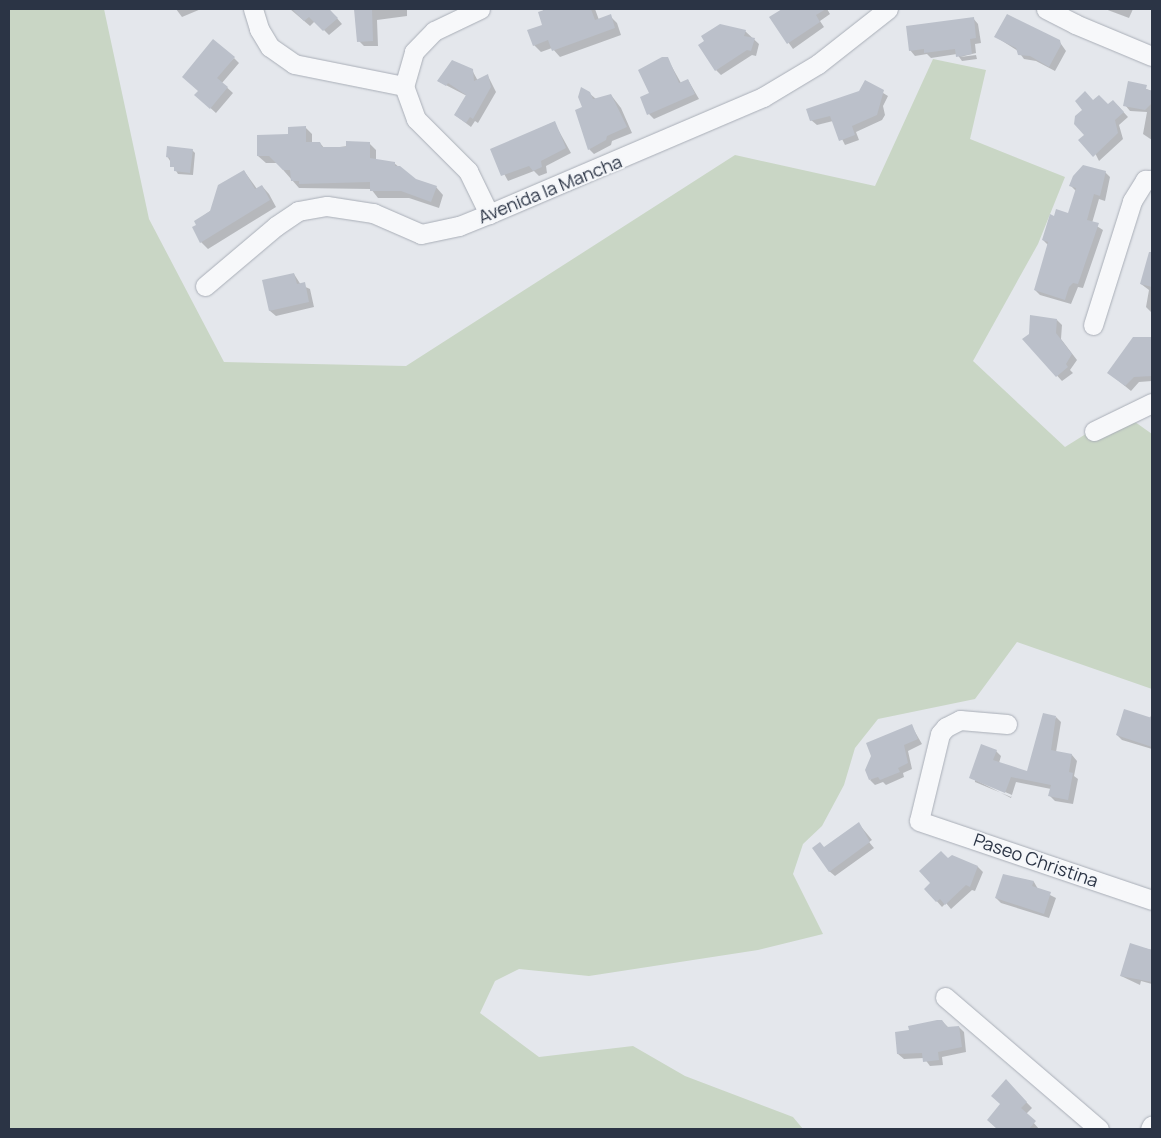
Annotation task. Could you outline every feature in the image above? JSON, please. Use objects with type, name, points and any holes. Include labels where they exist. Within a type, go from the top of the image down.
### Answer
[{"type":"street","points":[[253,9],[259,29],[270,48],[294,64],[404,86]]},
{"type":"street","points":[[480,9],[434,31],[414,52],[404,86],[416,119],[468,171],[489,214]]},
{"type":"street","name":"Avenida la Mancha","points":[[205,286],[276,226],[298,212],[327,206],[373,213],[421,234],[459,226],[489,214],[763,97],[818,64],[888,9]]},
{"type":"street","points":[[1046,9],[1075,24],[1152,56]]},
{"type":"street","points":[[1093,325],[1132,202],[1149,180]]},
{"type":"street","points":[[1094,431],[1152,403]]},
{"type":"street","name":"Paseo Christina","points":[[1007,724],[960,720],[946,727],[940,734],[919,821],[1152,900]]},
{"type":"street","points":[[945,997],[1099,1129]]},
{"type":"green space","points":[[9,9],[104,9],[149,219],[224,362],[406,366],[735,155],[875,186],[933,59],[986,70],[970,139],[1065,177],[1038,244],[973,361],[1065,447],[1121,412],[1152,434],[1152,689],[1017,642],[975,699],[878,719],[855,748],[844,785],[822,826],[803,844],[793,874],[823,934],[758,950],[589,976],[519,969],[495,981],[480,1013],[539,1057],[633,1046],[685,1076],[793,1117],[803,1129],[9,1129]]},
{"type":"building","points":[[292,9],[329,9],[338,18],[323,31],[309,17],[304,21]]},
{"type":"building","points":[[354,9],[372,9],[373,41],[357,42]]},
{"type":"building","points":[[547,9],[591,9],[595,20],[611,14],[615,28],[552,51],[548,40],[533,46],[527,30],[542,25],[538,12]]},
{"type":"building","points":[[782,9],[826,9],[816,15],[820,22],[787,44],[769,17]]},
{"type":"building","points":[[1007,14],[1060,40],[1061,45],[1049,67],[1030,56],[1018,55],[1016,48],[994,37]]},
{"type":"building","points":[[974,17],[976,38],[970,39],[972,54],[956,57],[955,49],[924,53],[924,49],[909,51],[906,26]]},
{"type":"building","points":[[720,24],[746,30],[744,36],[755,38],[751,51],[747,50],[715,71],[698,45],[704,41],[701,36]]},
{"type":"building","points":[[213,39],[235,57],[217,78],[228,87],[210,109],[194,95],[198,91],[182,77]]},
{"type":"building","points":[[662,57],[668,57],[679,83],[688,79],[695,94],[647,115],[640,97],[649,93],[638,70]]},
{"type":"building","points":[[452,60],[473,69],[474,81],[488,74],[491,87],[473,119],[470,117],[466,123],[454,115],[466,95],[448,83],[446,86],[437,81]]},
{"type":"building","points":[[865,80],[884,90],[877,115],[852,126],[855,135],[839,141],[830,116],[810,121],[806,109],[859,91]]},
{"type":"building","points":[[1128,81],[1147,85],[1146,89],[1152,91],[1152,103],[1145,110],[1123,106]]},
{"type":"building","points":[[581,87],[590,92],[593,99],[611,94],[627,127],[607,136],[606,140],[588,150],[575,110],[582,107],[578,97]]},
{"type":"building","points":[[1085,91],[1093,100],[1099,95],[1108,104],[1113,100],[1124,112],[1115,120],[1118,133],[1093,157],[1078,140],[1084,135],[1074,124],[1075,116],[1082,110],[1075,101]]},
{"type":"building","points":[[555,121],[566,148],[541,161],[542,167],[533,171],[529,166],[501,176],[490,149]]},
{"type":"building","points":[[306,126],[306,142],[320,142],[322,147],[346,147],[346,141],[370,142],[370,158],[395,162],[395,166],[400,166],[416,179],[437,186],[431,202],[401,191],[370,191],[370,182],[299,184],[299,181],[291,181],[290,170],[283,170],[269,156],[257,156],[257,135],[288,134],[288,127]]},
{"type":"building","points":[[167,146],[193,149],[190,173],[174,171],[174,167],[170,167],[170,158],[166,157]]},
{"type":"building","points":[[1083,165],[1106,171],[1100,196],[1094,194],[1087,220],[1099,223],[1078,284],[1073,283],[1069,287],[1065,300],[1034,290],[1048,242],[1042,240],[1050,214],[1054,216],[1056,209],[1068,213],[1076,188],[1069,186],[1073,176]]},
{"type":"building","points":[[244,170],[255,189],[262,185],[270,200],[200,243],[192,227],[196,225],[194,221],[210,211],[218,185]]},
{"type":"building","points":[[1149,252],[1152,252],[1152,287],[1140,284]]},
{"type":"building","points":[[294,273],[297,284],[305,282],[309,302],[269,311],[262,280]]},
{"type":"building","points":[[1030,315],[1057,319],[1056,333],[1072,354],[1066,364],[1068,367],[1056,377],[1022,339],[1029,334]]},
{"type":"building","points":[[1133,337],[1152,337],[1152,376],[1134,377],[1125,386],[1107,373]]},
{"type":"building","points":[[1124,709],[1152,718],[1152,747],[1116,735]]},
{"type":"building","points":[[1043,713],[1056,716],[1051,750],[1072,754],[1069,772],[1073,773],[1068,800],[1048,796],[1051,785],[1011,777],[1005,793],[969,778],[981,744],[997,750],[993,760],[1027,771]]},
{"type":"building","points":[[912,724],[918,739],[904,745],[908,763],[898,768],[900,772],[880,780],[878,777],[869,780],[865,770],[871,756],[866,743]]},
{"type":"building","points":[[859,822],[870,842],[829,872],[812,848],[820,842],[824,847]]},
{"type":"building","points":[[941,851],[948,858],[952,855],[978,866],[970,887],[966,885],[945,905],[940,899],[936,902],[924,889],[930,883],[919,871]]},
{"type":"building","points":[[1003,874],[1034,881],[1032,886],[1051,892],[1044,914],[995,898]]},
{"type":"building","points":[[1130,943],[1152,950],[1152,982],[1120,976]]},
{"type":"building","points":[[942,1020],[947,1027],[959,1026],[962,1047],[938,1052],[939,1060],[923,1062],[922,1053],[897,1054],[895,1032],[909,1030],[908,1026]]},
{"type":"building","points":[[1006,1079],[1027,1102],[1021,1108],[1036,1121],[1029,1129],[997,1129],[987,1120],[1000,1104],[991,1096]]}]
